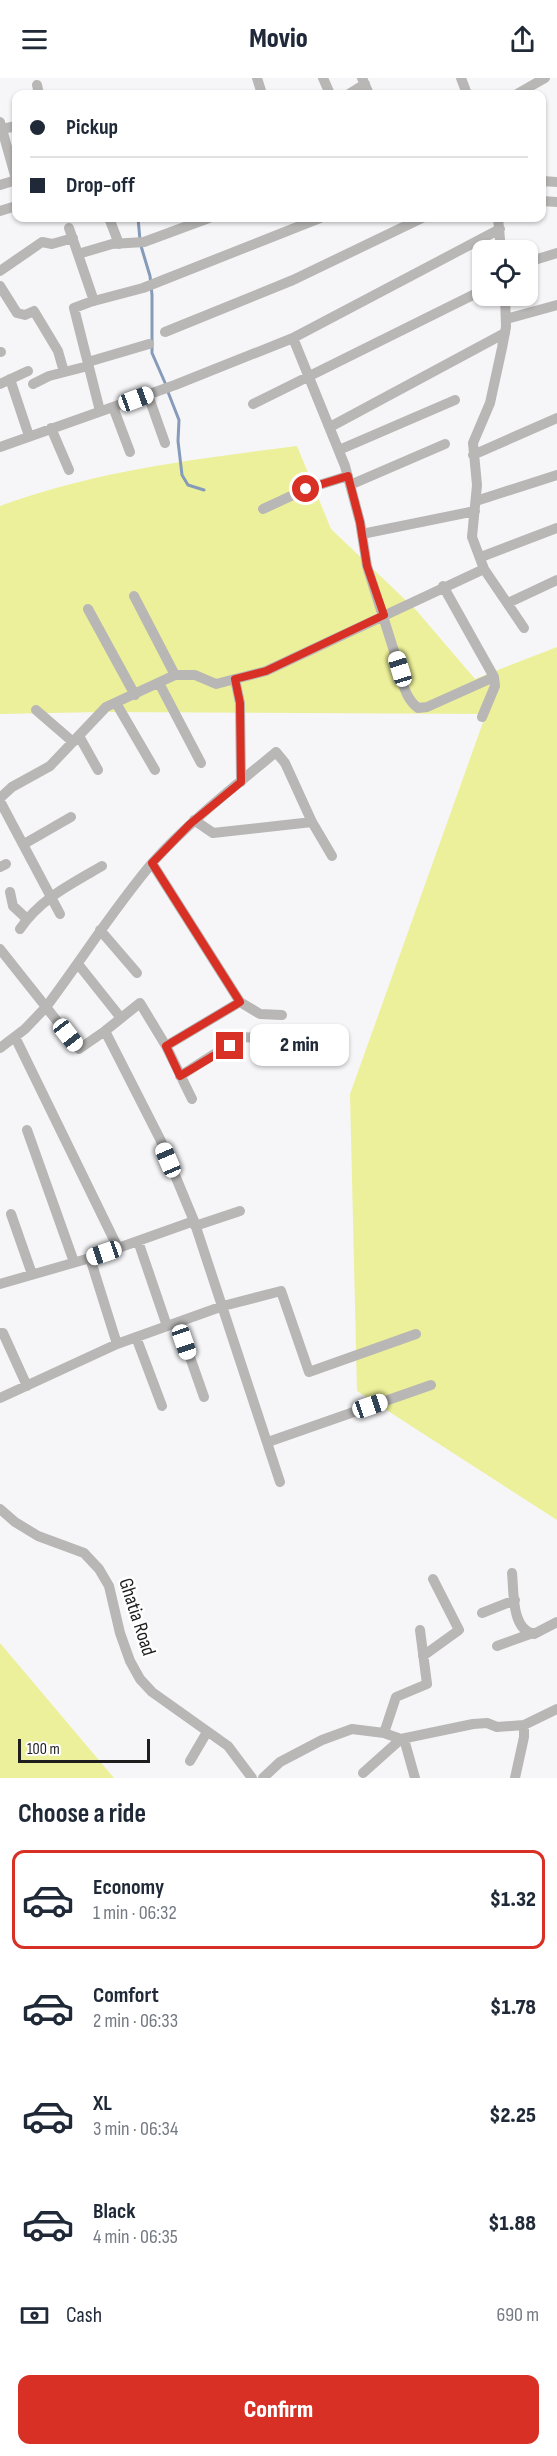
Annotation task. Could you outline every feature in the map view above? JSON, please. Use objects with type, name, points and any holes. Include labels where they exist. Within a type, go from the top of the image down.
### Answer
[{"type":"street","points":[[528,82],[545,78]]},
{"type":"street","points":[[2,133],[12,160]]},
{"type":"street","points":[[111,222],[119,244]]},
{"type":"street","points":[[78,254],[119,244],[140,242],[198,222]]},
{"type":"street","points":[[100,411],[74,308],[155,284],[310,222]]},
{"type":"street","points":[[165,332],[293,280],[414,222]]},
{"type":"street","points":[[0,447],[175,385],[293,338],[499,223],[500,240]]},
{"type":"street","points":[[0,271],[42,242],[52,244],[71,233],[94,301]]},
{"type":"street","points":[[538,258],[557,253]]},
{"type":"street","points":[[0,286],[4,301],[17,313],[25,315],[34,311],[58,351],[64,372]]},
{"type":"street","points":[[252,404],[309,378],[472,296]]},
{"type":"street","points":[[506,319],[557,305]]},
{"type":"street","points":[[505,306],[505,333],[490,403],[472,443],[477,485],[472,537],[484,569],[524,628]]},
{"type":"street","points":[[330,427],[505,333]]},
{"type":"street","points":[[293,338],[339,450],[362,534],[367,566],[384,615],[402,683],[414,705],[418,708],[427,707],[494,677]]},
{"type":"street","points":[[33,384],[49,376],[149,344]]},
{"type":"street","points":[[28,371],[5,382],[29,436]]},
{"type":"street","points":[[148,394],[165,443]]},
{"type":"street","points":[[339,450],[455,400]]},
{"type":"street","points":[[113,407],[130,452]]},
{"type":"street","points":[[473,455],[557,418]]},
{"type":"street","points":[[51,428],[69,470]]},
{"type":"street","points":[[262,509],[321,483],[349,481],[444,444]]},
{"type":"street","points":[[362,534],[475,506],[557,475]]},
{"type":"street","points":[[481,556],[557,528]]},
{"type":"street","points":[[60,914],[0,799],[12,787],[50,766],[106,707],[175,675],[195,675],[216,684],[266,671],[443,586],[484,569]]},
{"type":"street","points":[[508,603],[557,580]]},
{"type":"street","points":[[443,586],[494,677],[495,686],[482,717]]},
{"type":"street","points":[[134,596],[175,675]]},
{"type":"street","points":[[88,609],[135,694]]},
{"type":"street","points":[[235,679],[240,703],[241,782]]},
{"type":"street","points":[[159,682],[201,763]]},
{"type":"street","points":[[116,703],[155,770]]},
{"type":"street","points":[[36,710],[76,739],[99,770]]},
{"type":"street","points":[[0,1048],[46,1007],[100,930],[152,863],[194,820],[276,752],[285,763],[312,822],[332,856]]},
{"type":"street","points":[[24,844],[71,817]]},
{"type":"street","points":[[194,820],[213,833],[312,822]]},
{"type":"street","points":[[152,863],[240,1002],[260,1014],[282,1014]]},
{"type":"street","points":[[20,929],[51,896],[102,866]]},
{"type":"street","points":[[6,896],[16,911],[27,919]]},
{"type":"street","points":[[100,930],[137,973]]},
{"type":"street","points":[[0,949],[79,1050],[140,1003],[166,1046],[192,1100]]},
{"type":"street","points":[[78,964],[122,1018]]},
{"type":"street","points":[[166,1046],[240,1002]]},
{"type":"street","points":[[105,1031],[160,1139],[194,1224],[280,1482]]},
{"type":"street","points":[[15,1037],[118,1248]]},
{"type":"street","points":[[180,1076],[241,1037],[295,1040]]},
{"type":"street","points":[[27,1130],[74,1262]]},
{"type":"street","points":[[0,1284],[240,1211]]},
{"type":"street","points":[[11,1214],[32,1274]]},
{"type":"street","points":[[138,1241],[204,1397]]},
{"type":"street","points":[[90,1258],[117,1344]]},
{"type":"street","points":[[0,1398],[117,1344],[223,1306],[281,1291],[309,1372],[416,1334]]},
{"type":"street","points":[[0,1333],[3,1333],[27,1386]]},
{"type":"street","points":[[136,1337],[162,1406]]},
{"type":"street","points":[[268,1442],[431,1385]]},
{"type":"street","name":"Ghatia Road","points":[[0,1509],[15,1522],[38,1536],[84,1553],[99,1569],[109,1586],[120,1633],[130,1661],[140,1678],[152,1692],[228,1746],[252,1778]]},
{"type":"street","points":[[512,1573],[518,1620],[530,1634]]},
{"type":"street","points":[[423,1656],[459,1630],[433,1579]]},
{"type":"street","points":[[482,1613],[515,1600]]},
{"type":"street","points":[[497,1646],[534,1634],[557,1622]]},
{"type":"street","points":[[384,1733],[396,1697],[427,1684],[420,1630]]},
{"type":"street","points":[[363,1773],[402,1739],[474,1724],[524,1725],[557,1709]]},
{"type":"street","points":[[515,1778],[524,1737],[524,1725]]},
{"type":"street","points":[[263,1778],[280,1762],[322,1740],[352,1729],[384,1733],[402,1739]]},
{"type":"street","points":[[190,1761],[207,1732]]},
{"type":"street","points":[[402,1739],[416,1778]]},
{"type":"green space","points":[[297,446],[331,529],[416,610],[475,679],[557,647],[557,1520],[357,1391],[350,1094],[486,714],[102,712],[0,714],[0,506],[109,475],[184,461]]},
{"type":"green space","points":[[0,1643],[114,1778],[0,1778]]},
{"type":"waterway","points":[[138,222],[140,240]]},
{"type":"waterway","points":[[141,246],[150,276],[152,295],[152,353],[166,385]]},
{"type":"waterway","points":[[168,392],[179,420],[178,441],[182,475],[188,485],[204,490]]},
{"type":"route","points":[[230,1046],[180,1076],[166,1046],[240,1002],[152,863],[190,824],[241,782],[240,703],[235,679],[266,671],[384,615],[367,566],[360,522],[348,476],[306,489]]}]
